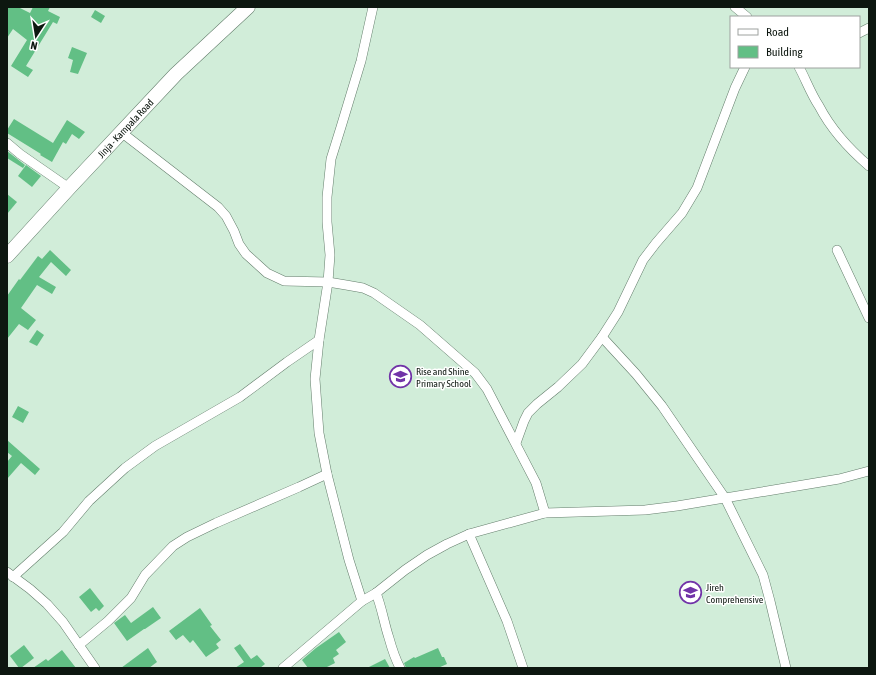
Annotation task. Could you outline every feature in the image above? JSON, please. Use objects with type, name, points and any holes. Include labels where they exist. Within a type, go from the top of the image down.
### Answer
[{"type":"highway","name":"Jinja - Kampala Road","points":[[7,256],[176,74],[248,7]]},
{"type":"street","points":[[362,601],[349,560],[327,474],[319,433],[315,378],[330,256],[327,204],[331,159],[361,61],[373,7]]},
{"type":"street","points":[[734,7],[746,16]]},
{"type":"street","points":[[860,32],[869,28]]},
{"type":"street","points":[[516,444],[528,413],[558,388],[582,364],[618,312],[643,260],[682,213],[697,188],[734,88],[744,68]]},
{"type":"street","points":[[800,68],[819,107],[837,133],[856,155],[869,166]]},
{"type":"street","points":[[122,132],[218,207],[226,216],[239,244],[246,254],[267,273],[284,281],[328,282],[368,290],[420,325],[475,373],[488,389],[536,483],[544,513]]},
{"type":"street","points":[[7,143],[20,154],[69,188]]},
{"type":"street","points":[[837,250],[869,318]]},
{"type":"street","points":[[602,337],[636,374],[662,406],[725,498],[763,576],[786,668]]},
{"type":"street","points":[[95,668],[63,622],[48,604],[10,574],[63,532],[89,502],[125,468],[155,446],[240,397],[319,340]]},
{"type":"street","points":[[283,668],[362,601],[376,593],[405,570],[427,555],[469,534],[544,513],[644,510],[678,506],[839,479],[869,471]]},
{"type":"street","points":[[79,645],[108,621],[131,598],[145,575],[173,546],[187,537],[216,523],[327,474]]},
{"type":"street","points":[[469,534],[507,621],[523,668]]},
{"type":"street","points":[[376,593],[392,650],[400,668]]},
{"type":"building","points":[[7,7],[18,7],[30,13],[33,7],[50,7],[48,11],[60,17],[57,24],[53,22],[26,66],[33,70],[28,77],[11,66],[27,40],[13,29],[7,38]]},
{"type":"building","points":[[95,10],[105,16],[101,23],[91,17]]},
{"type":"building","points":[[72,47],[87,53],[78,74],[70,72],[73,60],[68,58]]},
{"type":"building","points":[[14,119],[53,143],[67,120],[85,132],[79,139],[72,134],[66,144],[63,142],[52,162],[7,133],[7,130]]},
{"type":"building","points":[[7,151],[25,165],[23,168],[7,158]]},
{"type":"building","points":[[26,165],[41,176],[32,187],[18,176]]},
{"type":"building","points":[[7,194],[17,202],[7,214]]},
{"type":"building","points":[[50,250],[71,270],[66,276],[51,262],[39,277],[56,287],[52,294],[37,285],[21,308],[36,320],[28,330],[19,324],[7,339],[7,296],[38,256],[42,259]]},
{"type":"building","points":[[37,330],[44,335],[37,346],[29,342]]},
{"type":"building","points":[[18,406],[29,412],[23,423],[12,417]]},
{"type":"building","points":[[7,440],[40,469],[35,475],[21,463],[7,479],[7,462],[12,456],[7,452]]},
{"type":"building","points":[[90,588],[104,606],[99,611],[96,608],[91,612],[79,597]]},
{"type":"building","points":[[153,607],[161,618],[127,641],[114,623],[125,615],[131,623]]},
{"type":"building","points":[[200,608],[212,625],[210,626],[221,640],[216,644],[219,648],[206,657],[193,640],[190,643],[183,635],[176,640],[169,631]]},
{"type":"building","points":[[339,632],[346,642],[336,650],[339,654],[333,658],[335,663],[325,668],[308,668],[302,660]]},
{"type":"building","points":[[240,644],[251,659],[257,655],[265,664],[260,668],[235,668],[244,662],[234,648]]},
{"type":"building","points":[[24,645],[34,658],[19,668],[10,656]]},
{"type":"building","points":[[148,648],[157,662],[149,668],[121,668]]},
{"type":"building","points":[[438,648],[447,664],[438,668],[406,668],[404,663],[414,657],[415,658]]},
{"type":"building","points":[[62,650],[76,668],[33,668],[46,659],[48,661]]},
{"type":"building","points":[[385,659],[390,668],[367,668]]},
{"type":"place","name":"Rise and Shine Primary School","points":[[401,377]]},
{"type":"place","name":"Jireh Comprehensive","points":[[691,593]]}]
